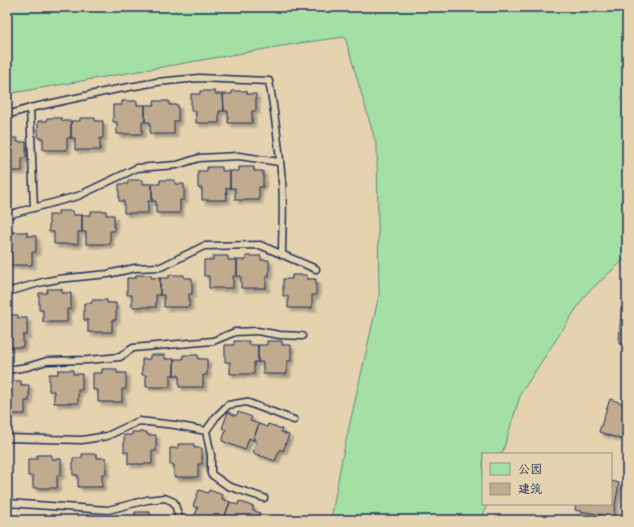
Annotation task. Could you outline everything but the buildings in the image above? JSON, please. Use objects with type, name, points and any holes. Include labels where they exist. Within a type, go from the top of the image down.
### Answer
[{"type":"lane","points":[[7,115],[30,108],[157,82],[199,78],[269,81],[277,122],[279,162],[282,182],[282,255]]},
{"type":"lane","points":[[30,108],[34,208]]},
{"type":"lane","points":[[7,215],[78,196],[137,168],[177,165],[199,158],[239,156],[279,162]]},
{"type":"lane","points":[[7,292],[58,279],[108,274],[135,268],[162,267],[204,246],[260,245],[316,269]]},
{"type":"lane","points":[[7,370],[27,367],[47,361],[88,360],[120,357],[133,348],[213,341],[235,332],[257,331],[280,335],[302,336]]},
{"type":"lane","points":[[264,498],[228,486],[211,474],[211,455],[206,431],[216,417],[228,405],[246,402],[294,420]]},
{"type":"lane","points":[[7,438],[82,440],[108,436],[139,421],[175,425],[206,431]]},
{"type":"lane","points":[[7,503],[108,510],[147,500],[165,498],[174,502],[179,520]]},
{"type":"green space","points":[[7,7],[627,7],[627,257],[586,294],[521,393],[502,453],[482,453],[482,505],[487,505],[482,520],[331,520],[342,458],[379,295],[377,147],[345,37],[300,43],[7,94]]}]
